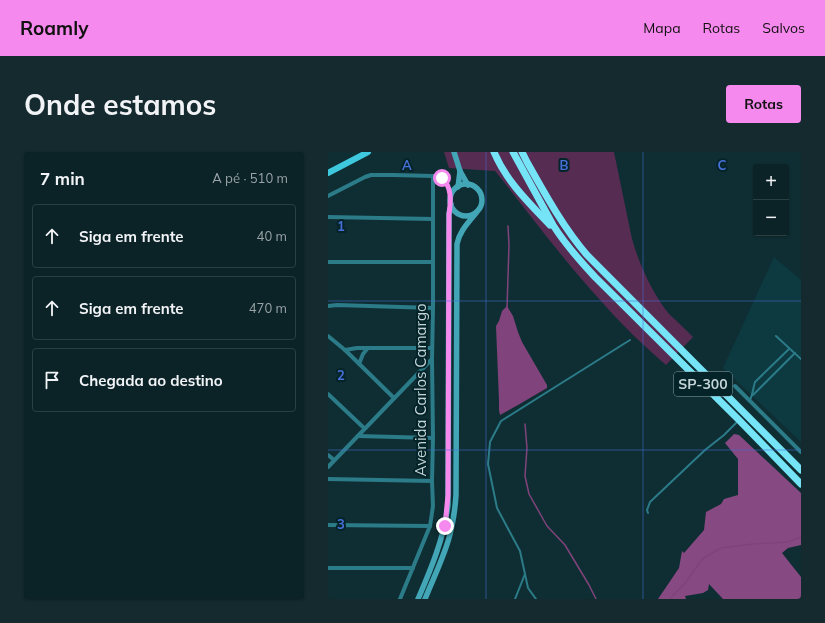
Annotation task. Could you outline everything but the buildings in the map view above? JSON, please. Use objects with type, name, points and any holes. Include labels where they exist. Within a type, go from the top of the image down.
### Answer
[{"type":"highway","points":[[494,152],[500,164],[516,187],[561,237]]},
{"type":"highway","name":"SP-300","points":[[513,152],[549,219],[561,237],[591,272],[801,484]]},
{"type":"highway","name":"SP-300","points":[[522,152],[526,162],[562,221],[587,255],[800,467]]},
{"type":"main road","points":[[328,173],[368,152]]},
{"type":"main road","points":[[454,152],[460,171],[468,185]]},
{"type":"main road","points":[[418,599],[442,536],[448,505],[449,222],[452,194],[458,187],[460,171]]},
{"type":"main road","points":[[425,599],[446,549],[452,528],[456,495],[457,244],[458,238],[462,231],[481,206],[482,196],[473,186],[468,185],[458,187]]},
{"type":"main road","points":[[451,201],[455,212],[459,214],[468,216],[476,213]]},
{"type":"street","points":[[328,196],[371,175],[433,176],[442,178],[448,185],[451,201]]},
{"type":"street","name":"Avenida Carlos Camargo","points":[[400,599],[430,526],[433,506],[433,176]]},
{"type":"street","points":[[328,217],[433,219]]},
{"type":"street","points":[[328,262],[433,262]]},
{"type":"street","points":[[328,306],[433,308]]},
{"type":"street","points":[[328,336],[345,350],[394,398]]},
{"type":"street","points":[[345,350],[351,348],[432,348]]},
{"type":"street","points":[[359,364],[367,349]]},
{"type":"street","points":[[328,467],[432,358]]},
{"type":"street","points":[[735,386],[751,398],[801,452]]},
{"type":"street","points":[[328,394],[364,428]]},
{"type":"street","points":[[358,436],[433,438]]},
{"type":"street","points":[[328,455],[334,460]]},
{"type":"street","points":[[328,479],[432,481]]},
{"type":"street","points":[[328,525],[430,526]]},
{"type":"street","points":[[328,568],[413,568]]},
{"type":"lane","points":[[776,336],[801,359]]},
{"type":"lane","points":[[536,599],[528,588],[520,551],[496,508],[488,464],[490,442],[501,421],[630,340]]},
{"type":"lane","points":[[751,398],[755,382],[789,348]]},
{"type":"lane","points":[[751,398],[796,354]]},
{"type":"lane","points":[[648,513],[648,506],[650,502],[739,420]]},
{"type":"lane","points":[[514,599],[525,574]]},
{"type":"shaded area","points":[[444,152],[614,152],[632,239],[638,259],[652,289],[664,307],[670,315],[693,337],[666,365],[609,310],[560,253],[495,171],[449,168]]},
{"type":"shaded area","points":[[774,257],[801,280],[801,442],[723,368]]},
{"type":"shaded area","points":[[507,306],[513,316],[522,342],[547,385],[547,388],[500,415],[496,326],[502,311]]},
{"type":"shaded area","points":[[734,434],[739,435],[801,493],[801,545],[788,548],[782,553],[801,577],[801,599],[723,599],[709,584],[708,590],[703,593],[685,596],[686,599],[658,599],[679,568],[682,551],[684,553],[704,530],[706,512],[721,504],[724,499],[738,495],[738,459],[725,443]]},
{"type":"waterway","points":[[507,308],[509,245],[508,226]]},
{"type":"waterway","points":[[525,424],[527,448],[525,476],[529,494],[547,526],[565,545],[596,599]]},
{"type":"waterway","points":[[670,599],[687,581],[702,559],[721,548],[788,542],[801,537]]},
{"type":"route","points":[[442,178],[450,190],[451,204],[449,214],[448,505],[445,526]]}]
